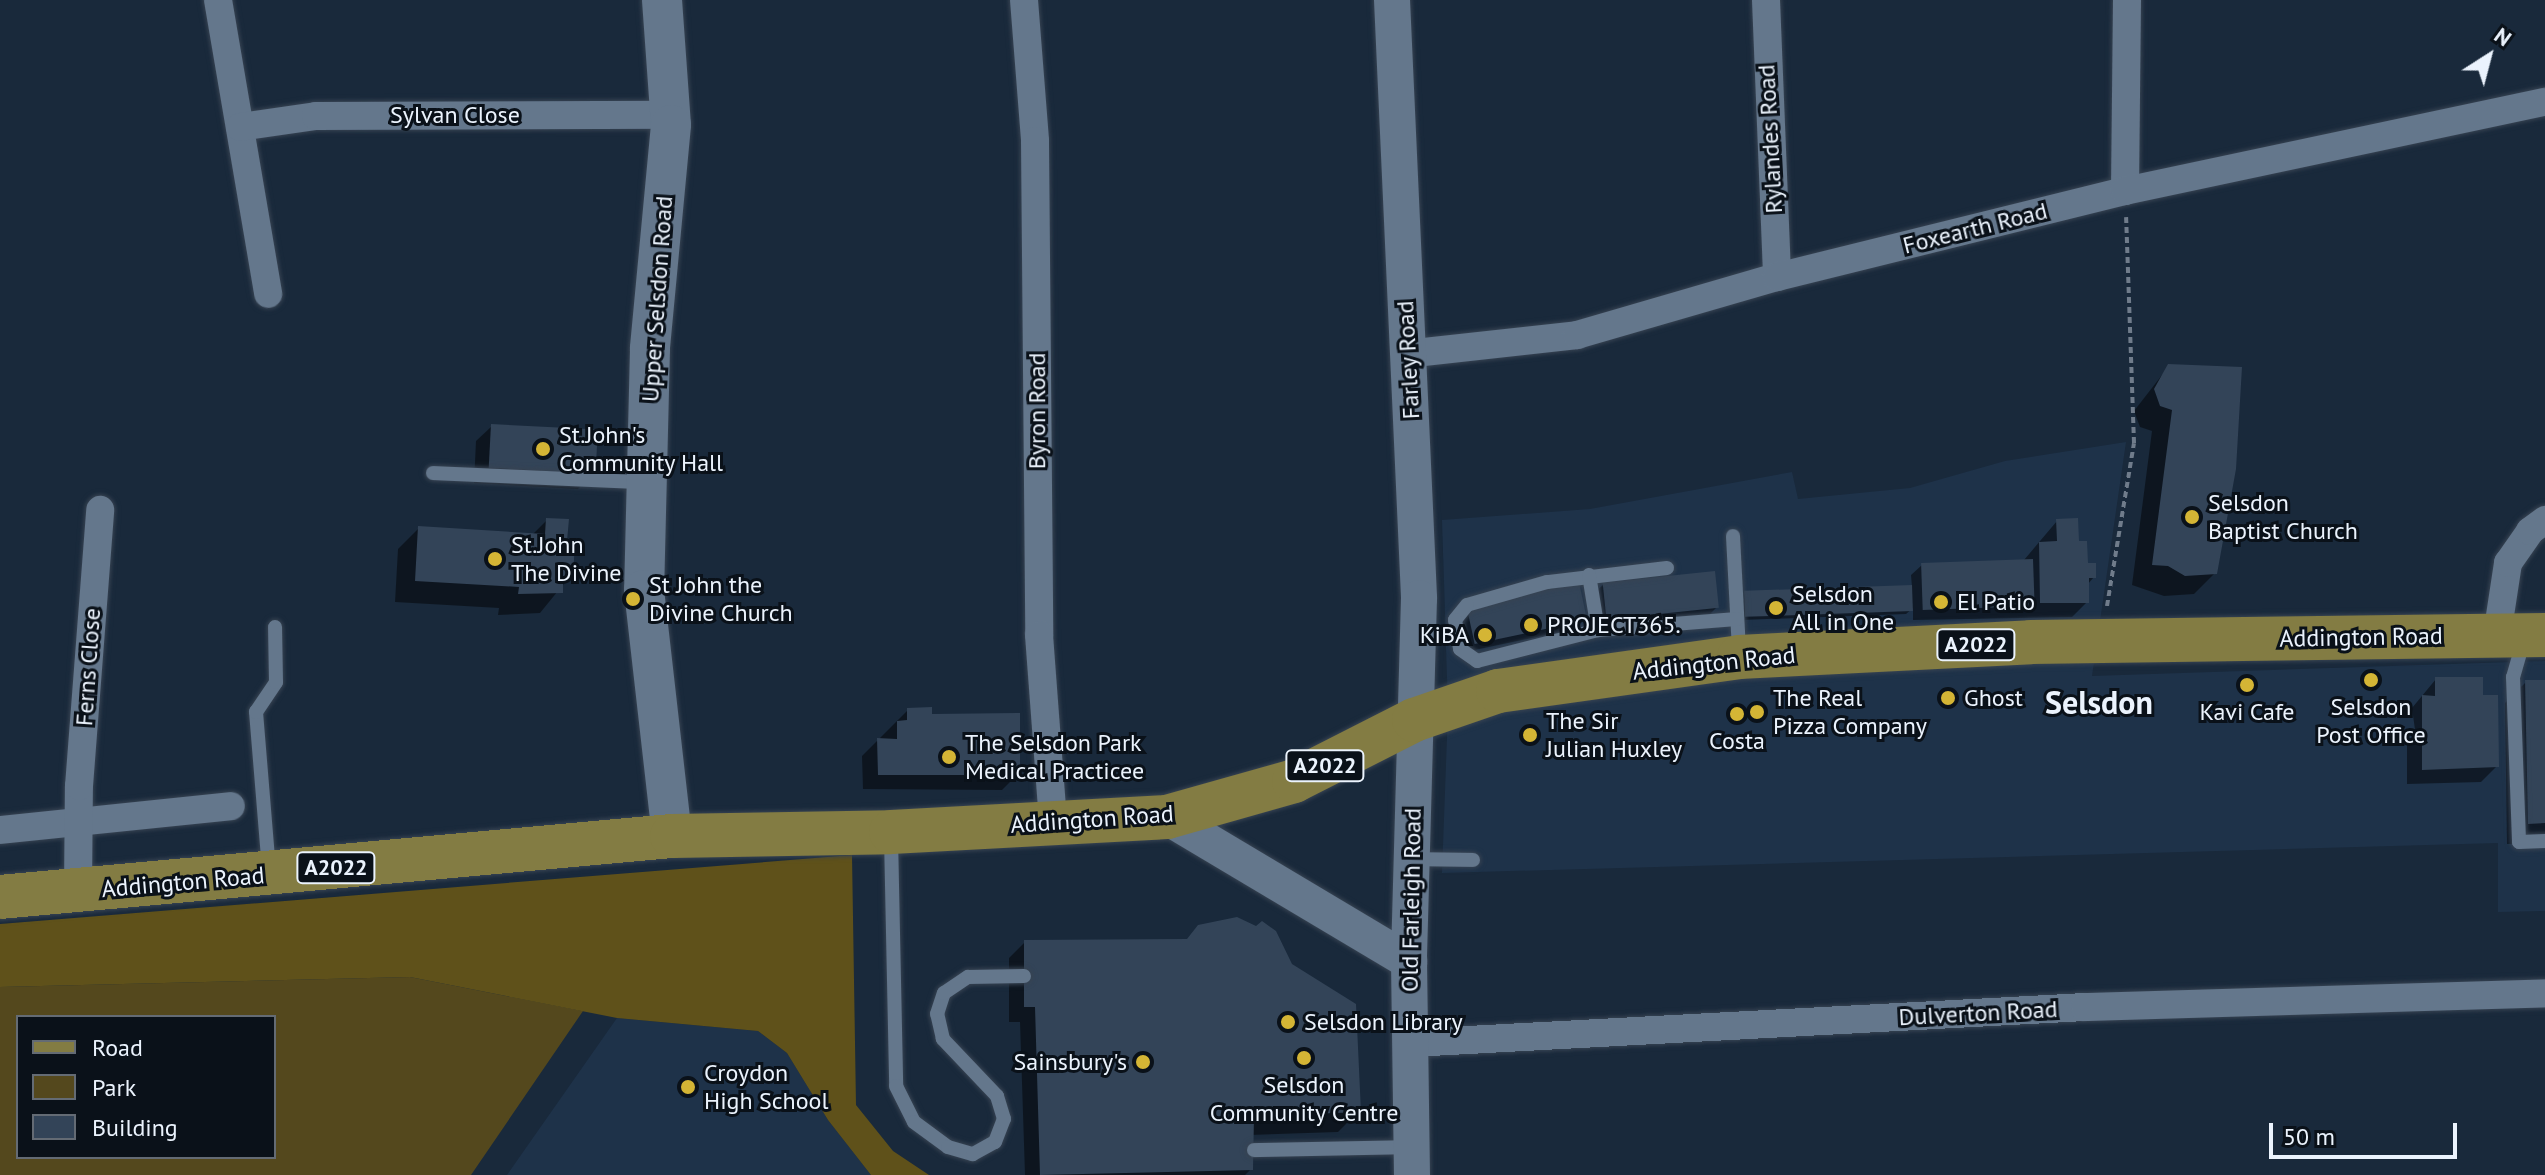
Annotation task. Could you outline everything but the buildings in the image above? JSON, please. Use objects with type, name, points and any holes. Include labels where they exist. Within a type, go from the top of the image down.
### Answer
[{"type":"main road","name":"Upper Selsdon Road","points":[[662,0],[671,115],[650,349],[644,590],[672,836]]},
{"type":"main road","name":"Addington Road","points":[[0,897],[672,836],[891,832],[1167,817],[1294,781],[1414,720],[1471,680],[1498,691],[1738,638],[2102,640],[2522,635]]},
{"type":"street","points":[[218,0],[268,294]]},
{"type":"street","name":"Byron Road","points":[[1024,0],[1035,141],[1039,635],[1053,821]]},
{"type":"street","name":"Farley Road","points":[[1392,0],[1419,598],[1414,720]]},
{"type":"street","name":"Rylandes Road","points":[[1766,0],[1777,277]]},
{"type":"street","points":[[2125,191],[2127,0]]},
{"type":"street","name":"Foxearth Road","points":[[1406,354],[1577,335],[1777,277],[2125,191],[2545,102]]},
{"type":"street","name":"Sylvan Close","points":[[240,127],[316,116],[671,115]]},
{"type":"street","name":"Ferns Close","points":[[78,891],[79,824],[100,510]]},
{"type":"street","points":[[2522,635],[2508,563],[2530,531],[2545,520]]},
{"type":"street","name":"Old Farleigh Road","points":[[1412,1161],[1409,961],[1414,720]]},
{"type":"street","points":[[0,830],[231,806]]},
{"type":"street","points":[[1167,817],[1409,961]]},
{"type":"street","name":"Dulverton Road","points":[[1412,1043],[2085,1007],[2545,993]]},
{"type":"lane","points":[[433,473],[647,483]]},
{"type":"lane","points":[[1667,568],[1589,575],[1462,607],[1455,620],[1458,642],[1471,680],[1598,630],[1738,638],[1733,536]]},
{"type":"lane","points":[[1589,575],[1598,630]]},
{"type":"lane","points":[[269,874],[256,712],[276,682],[275,627]]},
{"type":"lane","points":[[2522,635],[2513,677],[2519,842],[2545,841]]},
{"type":"lane","points":[[891,832],[896,1086],[914,1122],[948,1147],[973,1154],[995,1142],[1004,1119],[997,1096],[943,1039],[937,1014],[944,993],[968,977],[1024,976]]},
{"type":"lane","points":[[1411,859],[1473,860]]},
{"type":"lane","points":[[1254,1150],[1412,1161]]},
{"type":"path","points":[[2102,640],[2134,443],[2125,191]]},
{"type":"shaded area","points":[[2126,442],[2092,676],[2545,661],[2545,911],[2498,912],[2498,843],[1442,873],[1448,710],[1442,520],[1590,509],[1792,472],[1798,499],[1910,488],[2005,461]]},
{"type":"shaded area","points":[[852,855],[856,1105],[893,1151],[929,1175],[871,1175],[828,1120],[787,1053],[758,1031],[617,1018],[410,977],[0,987],[0,924]]},
{"type":"shaded area","name":"Croydon High School","points":[[617,1018],[758,1031],[787,1053],[828,1120],[871,1175],[507,1175]]},
{"type":"green space","points":[[410,977],[583,1011],[471,1175],[0,1175],[0,987]]},
{"type":"place","name":"St.John's Community Hall","points":[[543,449]]},
{"type":"place","name":"Selsdon Baptist Church","points":[[2192,517]]},
{"type":"place","name":"St.John The Divine","points":[[495,559]]},
{"type":"place","name":"St John the Divine Church","points":[[633,599]]},
{"type":"place","name":"El Patio","points":[[1941,602]]},
{"type":"place","name":"Selsdon All in One","points":[[1776,608]]},
{"type":"place","name":"PROJECT365.","points":[[1531,625]]},
{"type":"place","name":"KiBA","points":[[1485,635]]},
{"type":"place","name":"Selsdon Post Office","points":[[2371,680]]},
{"type":"place","name":"Kavi Cafe","points":[[2247,685]]},
{"type":"place","name":"Ghost","points":[[1948,698]]},
{"type":"place","name":"The Real Pizza Company","points":[[1757,712]]},
{"type":"place","name":"Costa","points":[[1737,714]]},
{"type":"place","name":"The Sir Julian Huxley","points":[[1530,735]]},
{"type":"place","name":"The Selsdon Park Medical Practicee","points":[[949,757]]},
{"type":"place","name":"Selsdon Library","points":[[1288,1022]]},
{"type":"place","name":"Selsdon Community Centre","points":[[1304,1058]]},
{"type":"place","name":"Sainsbury's","points":[[1143,1062]]},
{"type":"place","name":"Croydon High School","points":[[688,1087]]},
{"type":"district","name":"Selsdon","points":[[2099,702]]}]
